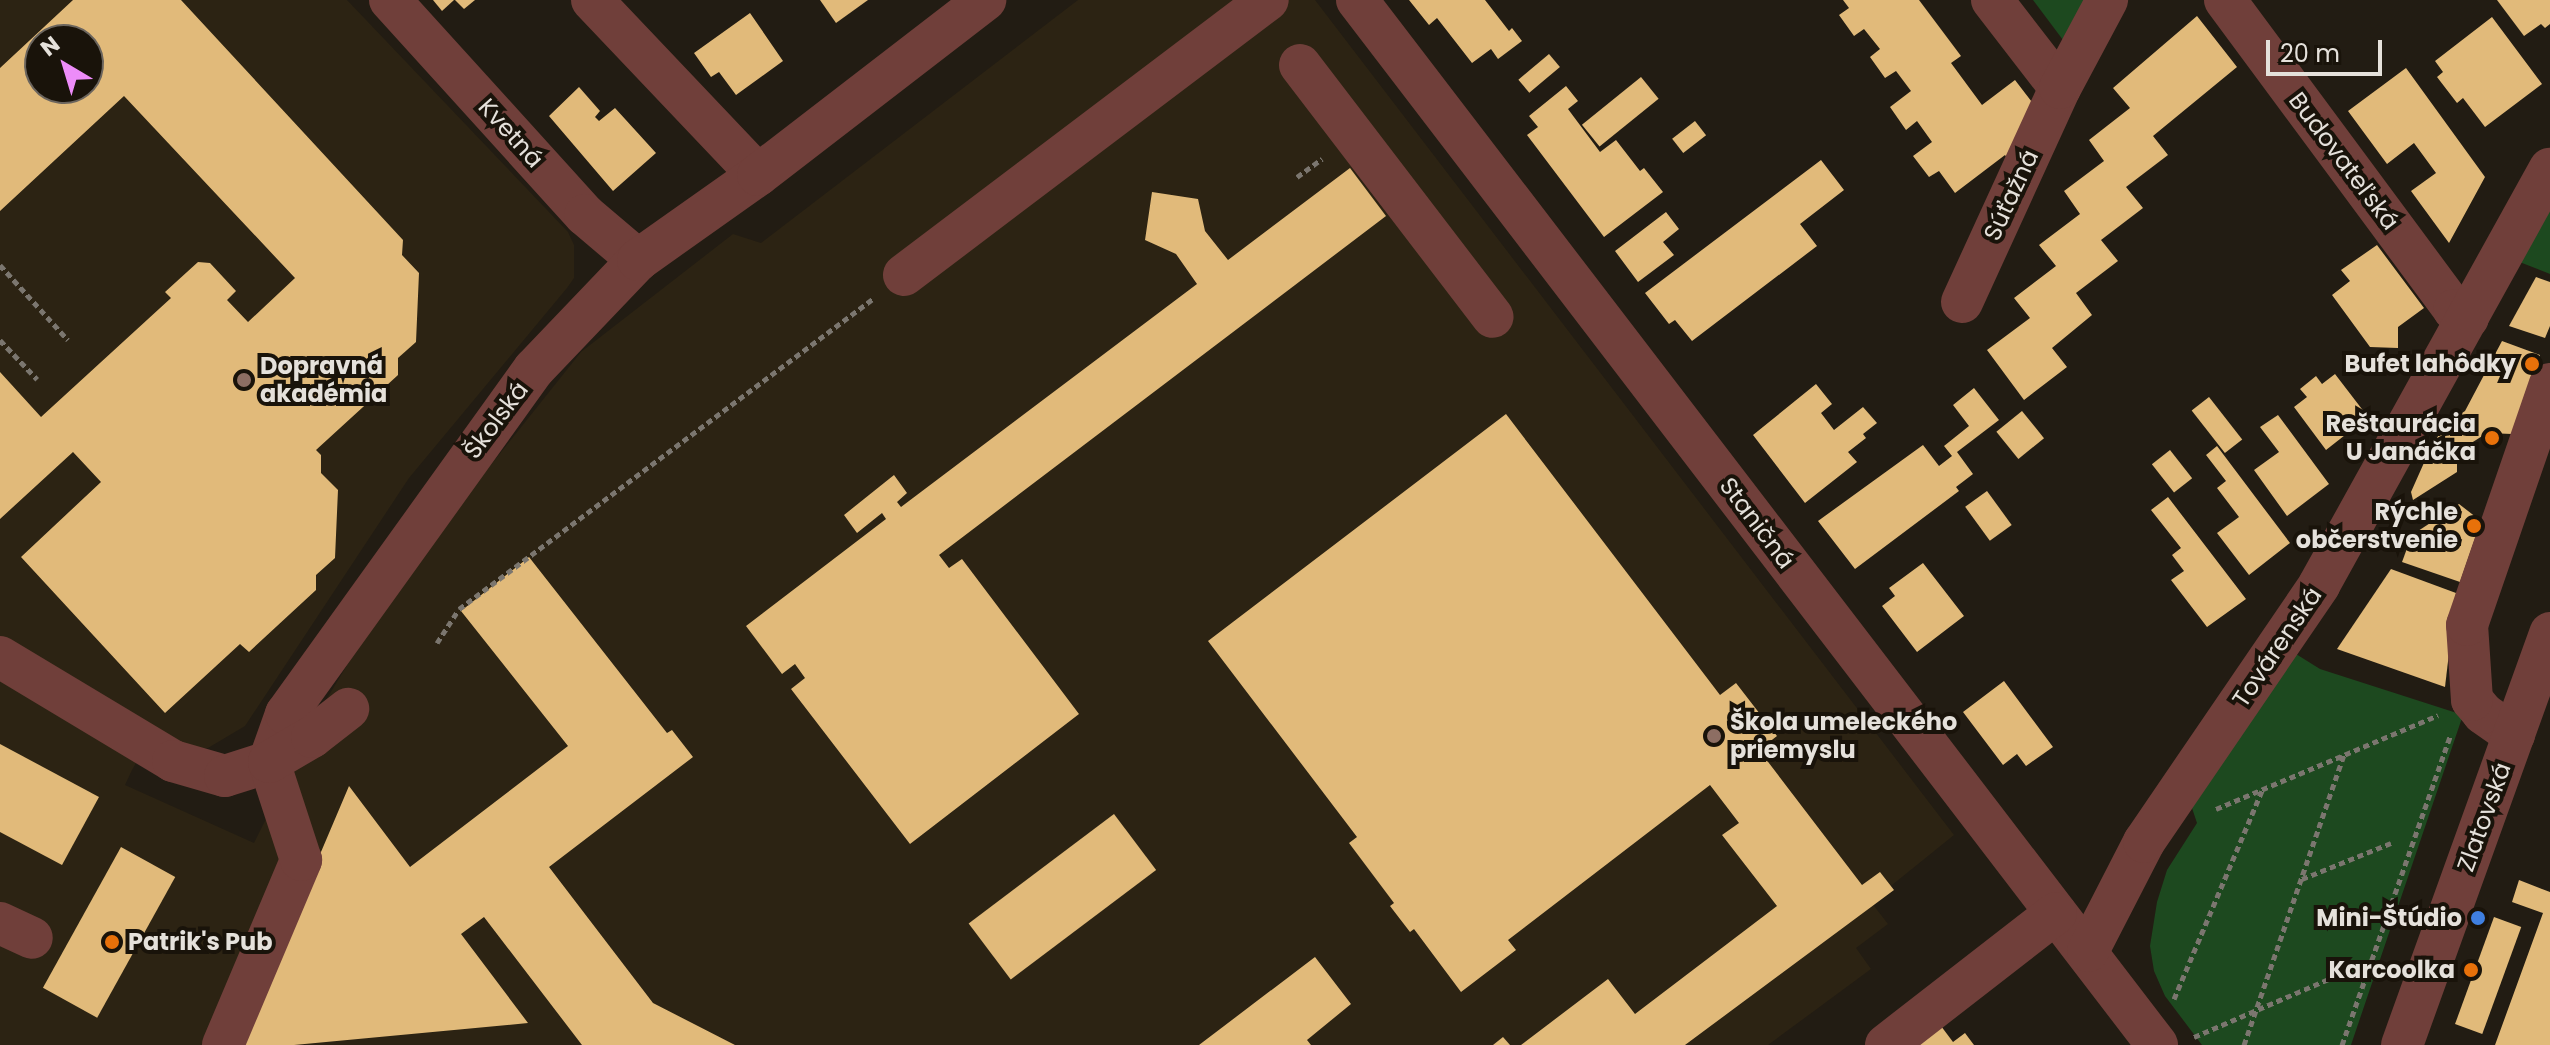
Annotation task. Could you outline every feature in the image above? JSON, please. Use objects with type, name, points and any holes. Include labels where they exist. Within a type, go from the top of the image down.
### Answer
[{"type":"street","name":"Kvetná","points":[[390,0],[585,215],[638,260]]},
{"type":"street","points":[[592,0],[758,175]]},
{"type":"street","name":"Školská","points":[[269,762],[286,714],[534,369],[638,260],[758,175],[985,0]]},
{"type":"street","points":[[904,275],[1268,0]]},
{"type":"street","name":"Staničná","points":[[1357,0],[2056,913],[2088,951],[2172,1031]]},
{"type":"street","points":[[1992,0],[2060,88]]},
{"type":"street","name":"Súťažná","points":[[1962,302],[2060,88],[2107,0]]},
{"type":"street","name":"Budovateľská","points":[[2225,0],[2454,310],[2468,318]]},
{"type":"street","points":[[1300,65],[1493,317]]},
{"type":"street","name":"Továrenská","points":[[2088,951],[2156,825],[2319,585],[2550,169]]},
{"type":"street","points":[[2514,735],[2466,703],[2467,625],[2550,384]]},
{"type":"street","name":"Zlatovská","points":[[2402,1045],[2550,633]]},
{"type":"street","points":[[0,657],[173,761],[225,776],[269,762],[312,737],[348,709]]},
{"type":"street","points":[[223,1045],[301,860],[269,762]]},
{"type":"street","points":[[1886,1045],[2056,913]]},
{"type":"path","points":[[0,265],[68,340]]},
{"type":"path","points":[[437,643],[459,609],[904,275]]},
{"type":"path","points":[[0,340],[37,379]]},
{"type":"path","points":[[2156,825],[2183,820],[2188,824],[2466,703]]},
{"type":"path","points":[[2342,1045],[2466,703]]},
{"type":"path","points":[[2244,1045],[2345,754]]},
{"type":"path","points":[[2172,1031],[2263,790]]},
{"type":"path","points":[[2301,879],[2391,843]]},
{"type":"path","points":[[2172,1031],[2256,1010],[2347,971]]},
{"type":"shaded area","points":[[0,0],[347,0],[568,232],[574,245],[574,278],[409,478],[245,726],[208,748],[199,749],[154,732],[132,770],[125,785],[254,843],[320,710],[358,647],[446,521],[581,352],[733,234],[761,243],[1078,0],[1315,0],[1954,835],[1871,902],[1888,924],[1856,948],[1871,969],[1768,1045],[0,1045]]},
{"type":"green space","points":[[2033,0],[2084,0],[2063,40]]},
{"type":"green space","points":[[2550,197],[2550,274],[2517,261]]},
{"type":"green space","points":[[2296,654],[2320,669],[2463,715],[2351,1045],[2202,1045],[2165,996],[2154,971],[2150,946],[2157,902],[2167,870],[2197,823],[2192,808]]},
{"type":"building","points":[[73,0],[181,0],[403,240],[402,255],[419,273],[416,342],[398,358],[398,375],[316,450],[321,455],[321,473],[338,490],[335,558],[316,575],[316,590],[249,652],[240,644],[165,713],[21,557],[101,482],[73,452],[0,519],[0,372],[41,417],[171,298],[165,292],[198,262],[210,263],[236,291],[227,300],[248,322],[295,278],[124,96],[0,211],[0,68],[24,46],[24,104],[104,104],[104,24],[47,24]]},
{"type":"building","points":[[433,0],[454,0],[442,11]]},
{"type":"building","points":[[455,0],[475,0],[464,9]]},
{"type":"building","points":[[820,0],[868,0],[836,23]]},
{"type":"building","points":[[1409,0],[1485,0],[1509,31],[1512,28],[1522,41],[1498,59],[1491,49],[1472,63],[1437,18],[1429,25]]},
{"type":"building","points":[[1843,0],[1919,0],[1961,56],[1951,63],[1982,105],[2015,80],[2035,106],[2010,162],[2005,155],[1955,193],[1939,171],[1929,177],[1913,156],[1932,142],[1917,121],[1906,130],[1890,107],[1911,91],[1896,71],[1885,78],[1870,57],[1880,49],[1864,29],[1854,36],[1839,15],[1849,8]]},
{"type":"building","points":[[2497,0],[2550,0],[2550,24],[2545,28],[2541,24],[2524,36]]},
{"type":"building","points":[[750,13],[783,61],[736,95],[719,72],[711,77],[694,53]]},
{"type":"building","points":[[2197,16],[2237,67],[2153,136],[2168,155],[2126,187],[2143,208],[2101,240],[2118,261],[2076,293],[2092,315],[2052,348],[2067,367],[2024,400],[1987,350],[2030,318],[2014,298],[2056,266],[2039,245],[2080,214],[2064,191],[2104,161],[2089,140],[2130,108],[2113,88]]},
{"type":"building","points":[[2492,17],[2542,84],[2485,127],[2463,98],[2457,103],[2437,77],[2443,72],[2435,61]]},
{"type":"building","points":[[1549,54],[1560,67],[1529,93],[1518,80]]},
{"type":"building","points":[[2406,68],[2485,177],[2449,243],[2411,191],[2436,173],[2414,143],[2387,164],[2348,111]]},
{"type":"building","points":[[1641,77],[1659,99],[1600,147],[1582,125]]},
{"type":"building","points":[[1566,86],[1578,101],[1568,109],[1600,152],[1616,140],[1640,171],[1644,168],[1663,192],[1604,237],[1527,135],[1538,127],[1529,116]]},
{"type":"building","points":[[579,87],[600,111],[595,117],[599,121],[615,108],[656,153],[613,191],[549,116]]},
{"type":"building","points":[[1695,121],[1706,135],[1683,153],[1672,139]]},
{"type":"building","points":[[1821,160],[1844,190],[1800,224],[1817,246],[1692,341],[1675,320],[1669,324],[1645,293]]},
{"type":"building","points":[[1350,168],[1386,216],[939,555],[949,568],[962,559],[1079,714],[910,844],[791,689],[805,678],[795,664],[782,674],[746,626],[886,519],[882,513],[857,533],[844,515],[894,475],[907,493],[897,502],[901,507],[1197,284],[1176,254],[1145,240],[1152,192],[1198,199],[1205,231],[1228,260]]},
{"type":"building","points":[[1666,212],[1679,229],[1663,242],[1674,255],[1638,282],[1615,251]]},
{"type":"building","points":[[2377,245],[2424,308],[2398,327],[2398,348],[2370,347],[2332,295],[2350,281],[2341,270]]},
{"type":"building","points":[[2536,277],[2550,282],[2550,326],[2545,338],[2509,326]]},
{"type":"building","points":[[2502,341],[2540,355],[2512,434],[2487,433],[2465,447],[2457,458],[2457,472],[2413,500],[2411,492],[2431,447],[2446,424],[2465,411]]},
{"type":"building","points":[[2335,374],[2368,417],[2326,450],[2294,407],[2307,397],[2300,389],[2316,376],[2322,384]]},
{"type":"building","points":[[1816,384],[1832,404],[1821,413],[1834,430],[1863,407],[1877,423],[1863,434],[1866,438],[1848,452],[1857,462],[1805,503],[1753,435]]},
{"type":"building","points":[[1974,388],[1999,420],[1957,452],[1973,474],[1956,487],[1959,491],[1855,569],[1818,521],[1923,445],[1939,466],[1952,456],[1944,446],[1969,426],[1953,405]]},
{"type":"building","points":[[2209,397],[2242,440],[2225,453],[2192,411]]},
{"type":"building","points":[[2022,411],[2044,438],[2018,459],[1996,432]]},
{"type":"building","points":[[1506,414],[1720,695],[1736,683],[1777,736],[1759,750],[1862,885],[1880,872],[1894,890],[1685,1045],[1521,1045],[1608,979],[1635,1014],[1777,906],[1722,835],[1739,823],[1710,785],[1508,940],[1516,950],[1461,992],[1414,929],[1410,932],[1390,906],[1394,903],[1349,843],[1357,837],[1208,641]]},
{"type":"building","points":[[2278,415],[2329,484],[2287,516],[2254,470],[2279,452],[2260,427]]},
{"type":"building","points":[[2217,446],[2290,543],[2249,575],[2217,533],[2239,517],[2217,488],[2226,481],[2206,455]]},
{"type":"building","points":[[2170,450],[2192,478],[2174,493],[2152,464]]},
{"type":"building","points":[[1987,491],[2012,525],[1990,541],[1965,507]]},
{"type":"building","points":[[2168,497],[2246,599],[2207,627],[2171,580],[2184,571],[2172,555],[2181,548],[2151,510]]},
{"type":"building","points":[[2459,504],[2481,521],[2460,582],[2402,562],[2412,535]]},
{"type":"building","points":[[529,557],[667,733],[672,730],[693,757],[549,867],[653,1003],[735,1045],[582,1045],[484,917],[461,934],[528,1023],[294,1045],[239,1045],[349,786],[410,867],[568,746],[461,611]]},
{"type":"building","points":[[1923,563],[1964,616],[1917,652],[1882,606],[1895,596],[1889,588]]},
{"type":"building","points":[[2391,569],[2456,593],[2445,687],[2337,649]]},
{"type":"building","points":[[2004,681],[2053,747],[2026,766],[2017,754],[2003,765],[1963,712]]},
{"type":"building","points":[[0,744],[99,797],[62,865],[0,832]]},
{"type":"building","points":[[1114,814],[1156,870],[1011,979],[969,924]]},
{"type":"building","points":[[121,847],[175,877],[97,1018],[43,988]]},
{"type":"building","points":[[2519,880],[2550,892],[2550,1045],[2495,1045],[2543,913],[2512,902]]},
{"type":"building","points":[[2494,917],[2521,927],[2482,1034],[2455,1024]]},
{"type":"building","points":[[1315,957],[1351,1004],[1307,1040],[1311,1045],[1199,1045]]},
{"type":"building","points":[[1935,1018],[1953,1042],[1965,1033],[1974,1045],[1900,1045]]},
{"type":"building","points":[[1503,1037],[1510,1045],[1493,1045]]},
{"type":"place","name":"Bufet lahôdky","points":[[2532,364]]},
{"type":"place","name":"Dopravná akadémia","points":[[244,380]]},
{"type":"place","name":"Reštaurácia U Janáčka","points":[[2492,438]]},
{"type":"place","name":"Rýchle občerstvenie","points":[[2474,526]]},
{"type":"place","name":"Škola umeleckého priemyslu","points":[[1714,736]]},
{"type":"place","name":"Mini-Štúdio","points":[[2478,918]]},
{"type":"place","name":"Patrik's Pub","points":[[112,942]]},
{"type":"place","name":"Karcoolka","points":[[2471,970]]}]
